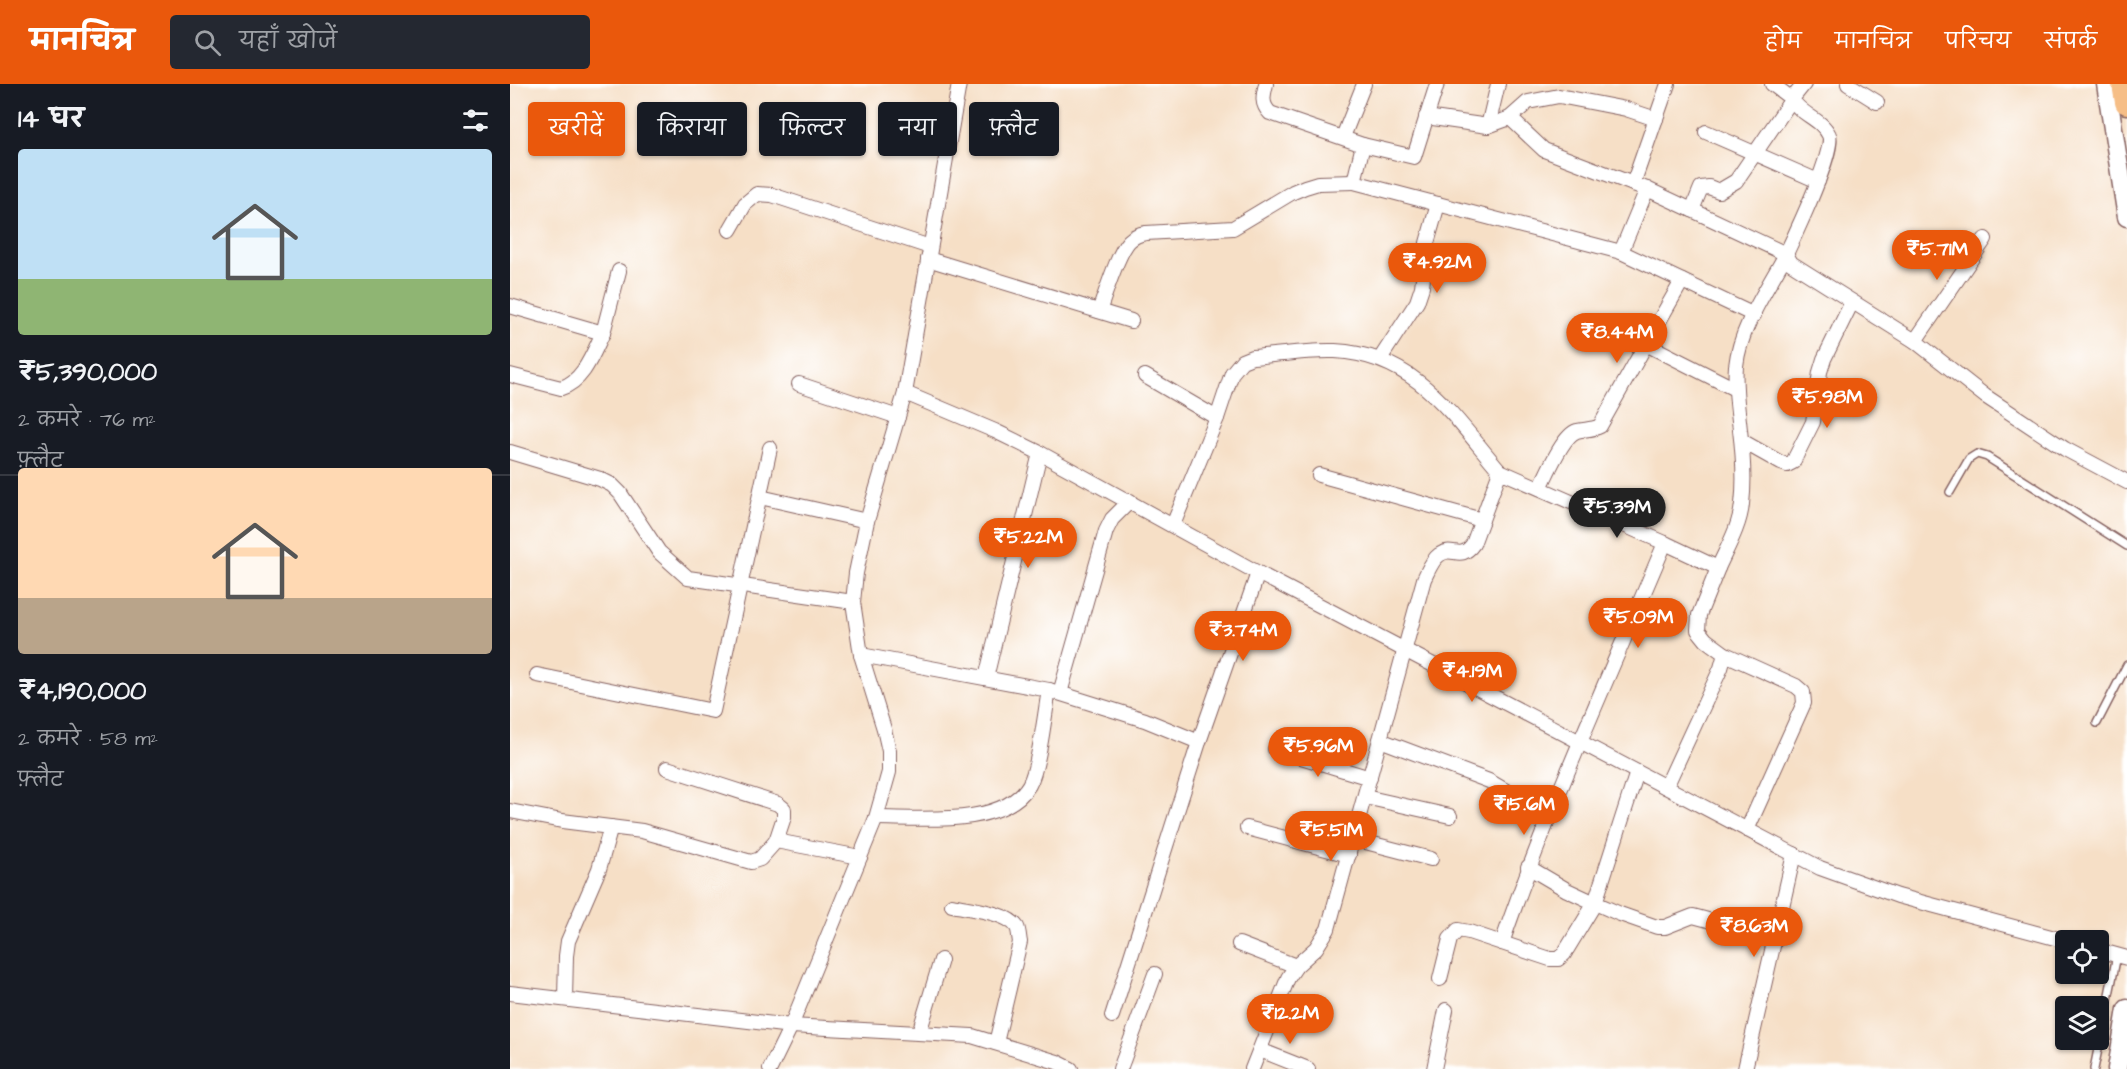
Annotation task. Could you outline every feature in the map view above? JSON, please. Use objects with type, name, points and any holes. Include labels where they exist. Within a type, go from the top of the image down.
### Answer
[{"type":"highway","points":[[2124,84],[2127,102]]},
{"type":"street","points":[[770,1069],[791,1026],[876,818],[889,772],[889,751],[884,729],[861,655],[853,603],[856,573],[867,521],[905,393],[958,84]]},
{"type":"street","points":[[1266,84],[1262,99],[1265,108],[1270,113],[1363,144],[1414,157],[1437,84]]},
{"type":"street","points":[[1343,137],[1364,84]]},
{"type":"street","points":[[1488,126],[1498,84]]},
{"type":"street","points":[[1633,184],[1668,84]]},
{"type":"street","points":[[1747,830],[1804,703],[1803,692],[1796,686],[1725,654],[1706,640],[1698,630],[1700,615],[1737,527],[1742,505],[1742,441],[1736,389],[1736,366],[1740,346],[1786,254],[1818,181],[1830,146],[1830,136],[1820,124],[1797,108],[1792,99],[1772,84]]},
{"type":"street","points":[[1692,210],[1701,188],[1709,187],[1719,191],[1736,181],[1804,84]]},
{"type":"street","points":[[1848,84],[1876,102]]},
{"type":"street","points":[[2106,84],[2127,217]]},
{"type":"street","points":[[1426,117],[1488,126],[1510,118],[1528,102],[1556,90],[1656,119]]},
{"type":"street","points":[[1510,118],[1544,150],[1647,189],[1786,254],[1791,263],[1914,341],[1985,396],[2056,443],[2127,482]]},
{"type":"street","points":[[1706,132],[1818,181]]},
{"type":"street","points":[[1354,182],[1363,144]]},
{"type":"street","points":[[1099,311],[1123,249],[1136,235],[1146,232],[1233,228],[1305,187],[1318,183],[1354,182],[1621,252],[1754,315]]},
{"type":"street","points":[[1621,252],[1647,189]]},
{"type":"street","points":[[730,230],[745,204],[757,194],[772,195],[929,253],[1131,321]]},
{"type":"street","points":[[1380,358],[1417,302],[1422,287],[1427,243],[1438,204]]},
{"type":"street","points":[[1914,341],[1985,239]]},
{"type":"street","points":[[510,375],[561,388],[569,386],[584,370],[603,333],[619,270]]},
{"type":"street","points":[[1540,488],[1566,439],[1575,432],[1600,426],[1682,281]]},
{"type":"street","points":[[1742,441],[1781,464],[1787,465],[1793,462],[1813,422],[1824,358],[1852,302]]},
{"type":"street","points":[[510,306],[603,333]]},
{"type":"street","points":[[1646,344],[1736,389]]},
{"type":"street","points":[[1173,525],[1217,418],[1232,373],[1242,361],[1252,357],[1332,351],[1358,353],[1380,358],[1433,392],[1500,471],[1718,568]]},
{"type":"street","points":[[1145,376],[1217,418]]},
{"type":"street","points":[[799,384],[898,417]]},
{"type":"street","points":[[905,393],[995,431],[1040,453],[1258,573],[1747,830],[1840,876],[1898,896],[2055,938]]},
{"type":"street","points":[[537,675],[713,711],[770,448]]},
{"type":"street","points":[[510,452],[600,479],[612,485],[620,493],[659,552],[688,578],[853,603]]},
{"type":"street","points":[[986,678],[1040,453]]},
{"type":"street","points":[[1252,1069],[1288,978],[1296,966],[1316,948],[1328,930],[1424,579],[1433,562],[1440,555],[1450,551],[1461,554],[1467,552],[1473,544],[1500,471]]},
{"type":"street","points":[[1319,475],[1482,520]]},
{"type":"street","points":[[760,497],[867,521]]},
{"type":"street","points":[[876,818],[972,818],[991,813],[1016,799],[1029,786],[1054,692],[1106,531],[1112,519],[1130,501]]},
{"type":"street","points":[[1502,943],[1548,816],[1665,543]]},
{"type":"street","points":[[1112,1016],[1199,742],[1258,573]]},
{"type":"street","points":[[1666,787],[1721,668],[1725,654]]},
{"type":"street","points":[[861,655],[1054,692],[1145,720],[1199,742]]},
{"type":"street","points":[[1380,740],[1489,781],[1548,816]]},
{"type":"street","points":[[1275,748],[1370,778]]},
{"type":"street","points":[[510,811],[562,821],[642,831],[751,862],[760,859],[776,841],[784,817],[784,809],[778,804],[667,768]]},
{"type":"street","points":[[1440,979],[1450,939],[1458,930],[1550,959],[1558,959],[1569,947],[1595,903],[1637,772]]},
{"type":"street","points":[[1365,797],[1450,816]]},
{"type":"street","points":[[565,999],[568,941],[599,869],[611,827]]},
{"type":"street","points":[[1247,828],[1349,855]]},
{"type":"street","points":[[1354,839],[1431,859]]},
{"type":"street","points":[[776,841],[860,857]]},
{"type":"street","points":[[1745,1069],[1794,854]]},
{"type":"street","points":[[1528,867],[1567,890],[1595,903],[1661,927],[1693,916],[1775,938]]},
{"type":"street","points":[[952,905],[995,914],[1008,919],[1017,928],[1020,942],[996,1043]]},
{"type":"street","points":[[1239,944],[1296,966]]},
{"type":"street","points":[[919,1033],[941,960]]},
{"type":"street","points":[[1120,1069],[1155,974]]},
{"type":"street","points":[[510,993],[791,1026],[972,1036],[1071,1069]]},
{"type":"street","points":[[2117,1069],[2127,1009]]},
{"type":"street","points":[[1434,1069],[1446,1010]]},
{"type":"street","points":[[1260,1050],[1308,1069]]},
{"type":"lane","points":[[1950,492],[1969,459],[1977,454],[1987,457],[2127,546]]},
{"type":"lane","points":[[2097,723],[2127,664]]},
{"type":"lane","points":[[2094,1069],[2122,956]]}]
